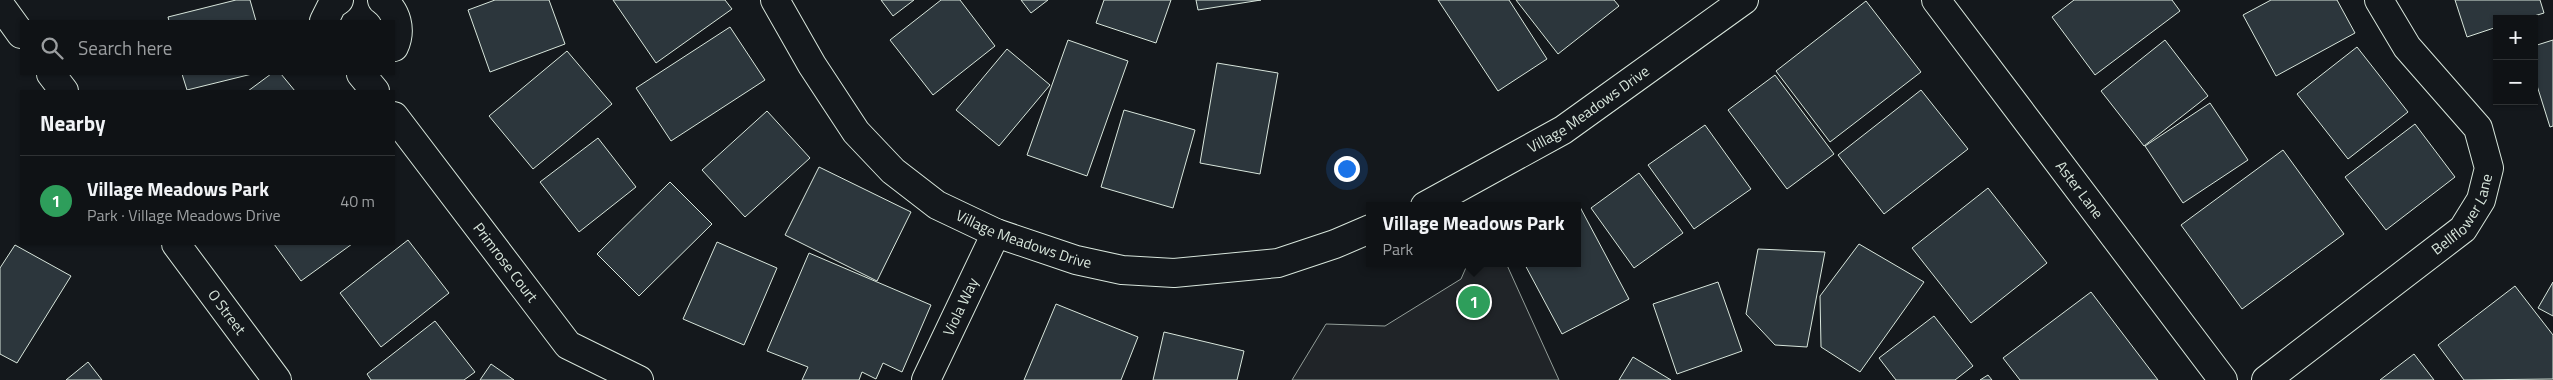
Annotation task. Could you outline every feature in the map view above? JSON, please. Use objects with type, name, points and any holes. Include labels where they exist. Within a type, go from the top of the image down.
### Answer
[{"type":"street","points":[[324,20],[332,5],[339,0]]},
{"type":"street","points":[[382,0],[395,15],[398,28],[395,42]]},
{"type":"street","name":"Village Meadows Drive","points":[[775,0],[856,132],[893,171],[937,205],[996,233],[1076,260],[1122,270],[1174,273],[1278,263],[1335,244],[1366,231]]},
{"type":"street","name":"Village Meadows Drive","points":[[1432,202],[1563,130],[1744,0]]},
{"type":"street","name":"Aster Lane","points":[[1936,0],[2223,380]]},
{"type":"street","name":"Bellflower Lane","points":[[2266,380],[2463,229],[2481,200],[2489,168],[2478,128],[2407,47],[2379,0]]},
{"type":"street","points":[[0,5],[20,33]]},
{"type":"street","points":[[52,75],[63,90]]},
{"type":"street","points":[[362,75],[373,90]]},
{"type":"street","name":"Primrose Court","points":[[395,117],[568,345],[639,380]]},
{"type":"street","name":"Viola Way","points":[[926,380],[996,233]]},
{"type":"street","name":"O Street","points":[[177,245],[277,380]]},
{"type":"shaded area","points":[[1466,267],[1508,267],[1559,380],[1292,380],[1326,324],[1385,326],[1461,279]]},
{"type":"building","points":[[236,0],[250,0],[256,20],[169,20],[168,17]]},
{"type":"building","points":[[495,0],[549,0],[565,44],[490,72],[468,10]]},
{"type":"building","points":[[613,0],[725,0],[732,9],[656,63]]},
{"type":"building","points":[[881,0],[914,0],[893,16]]},
{"type":"building","points":[[941,0],[960,0],[995,46],[933,95],[890,40]]},
{"type":"building","points":[[1021,0],[1048,0],[1031,13]]},
{"type":"building","points":[[1104,0],[1171,0],[1156,43],[1096,23]]},
{"type":"building","points":[[1196,0],[1261,0],[1198,10]]},
{"type":"building","points":[[1438,0],[1509,0],[1547,59],[1498,91]]},
{"type":"building","points":[[1516,0],[1614,0],[1619,6],[1558,54]]},
{"type":"building","points":[[2074,0],[2172,0],[2180,11],[2095,75],[2052,17]]},
{"type":"building","points":[[2271,0],[2337,0],[2355,33],[2276,76],[2243,15]]},
{"type":"building","points":[[2455,0],[2540,0],[2544,13],[2537,15],[2493,15],[2493,28],[2467,37]]},
{"type":"building","points":[[1866,1],[1921,72],[1830,142],[1776,71]]},
{"type":"building","points":[[730,27],[765,80],[671,141],[636,88]]},
{"type":"building","points":[[1068,40],[1128,61],[1087,176],[1027,155]]},
{"type":"building","points":[[2165,40],[2208,96],[2144,146],[2101,91]]},
{"type":"building","points":[[2553,40],[2553,126],[2550,127],[2538,89],[2538,45]]},
{"type":"building","points":[[2357,47],[2408,112],[2348,159],[2297,94]]},
{"type":"building","points":[[1007,49],[1050,85],[999,146],[956,110]]},
{"type":"building","points":[[567,51],[612,104],[533,169],[489,116]]},
{"type":"building","points":[[1217,63],[1278,73],[1260,174],[1200,163]]},
{"type":"building","points":[[182,75],[248,75],[187,90]]},
{"type":"building","points":[[270,75],[282,75],[294,90],[249,90]]},
{"type":"building","points":[[1775,75],[1834,154],[1787,189],[1728,110]]},
{"type":"building","points":[[1921,90],[1968,149],[1884,214],[1838,155]]},
{"type":"building","points":[[2210,103],[2248,160],[2183,203],[2145,146]]},
{"type":"building","points":[[1124,110],[1195,130],[1173,208],[1101,187]]},
{"type":"building","points":[[767,111],[810,158],[745,217],[702,170]]},
{"type":"building","points":[[2415,124],[2455,177],[2386,230],[2345,177]]},
{"type":"building","points":[[1705,125],[1751,189],[1694,229],[1648,165]]},
{"type":"building","points":[[598,138],[636,187],[579,232],[540,182]]},
{"type":"building","points":[[2283,150],[2344,234],[2242,309],[2181,225]]},
{"type":"building","points":[[819,167],[911,212],[877,281],[785,235]]},
{"type":"building","points":[[1639,173],[1683,233],[1634,268],[1591,208]]},
{"type":"building","points":[[670,182],[712,224],[639,296],[597,254]]},
{"type":"building","points":[[1988,188],[2047,263],[1971,323],[1912,248]]},
{"type":"building","points":[[1581,209],[1629,299],[1562,334],[1526,267],[1581,267]]},
{"type":"building","points":[[408,240],[449,293],[381,347],[340,293]]},
{"type":"building","points":[[717,242],[777,268],[744,345],[683,319]]},
{"type":"building","points":[[1859,244],[1924,282],[1860,372],[1821,347],[1820,296]]},
{"type":"building","points":[[15,245],[71,276],[17,363],[0,354],[0,268]]},
{"type":"building","points":[[275,245],[351,245],[301,281]]},
{"type":"building","points":[[1758,249],[1825,252],[1807,347],[1775,345],[1746,314]]},
{"type":"building","points":[[809,253],[931,305],[902,372],[883,363],[876,379],[862,372],[859,380],[802,380],[808,367],[767,351]]},
{"type":"building","points":[[1718,282],[1742,351],[1677,374],[1653,304]]},
{"type":"building","points":[[2553,282],[2553,316],[2538,308]]},
{"type":"building","points":[[2515,286],[2553,335],[2553,379],[2464,380],[2438,345]]},
{"type":"building","points":[[2091,292],[2158,380],[2020,380],[2003,358]]},
{"type":"building","points":[[1056,304],[1138,337],[1121,380],[1024,380]]},
{"type":"building","points":[[1934,316],[1973,366],[1955,380],[1896,380],[1879,358]]},
{"type":"building","points":[[435,321],[475,372],[464,380],[371,380],[367,374]]},
{"type":"building","points":[[1164,332],[1244,351],[1237,380],[1153,380]]},
{"type":"building","points":[[2414,354],[2434,380],[2380,380]]},
{"type":"building","points":[[1633,357],[1671,380],[1619,380]]},
{"type":"building","points":[[88,362],[102,380],[66,380]]},
{"type":"building","points":[[491,364],[514,380],[480,380]]},
{"type":"building","points":[[1988,375],[1992,380],[1980,380]]},
{"type":"place","name":"Village Meadows Park","points":[[1474,302]]}]
